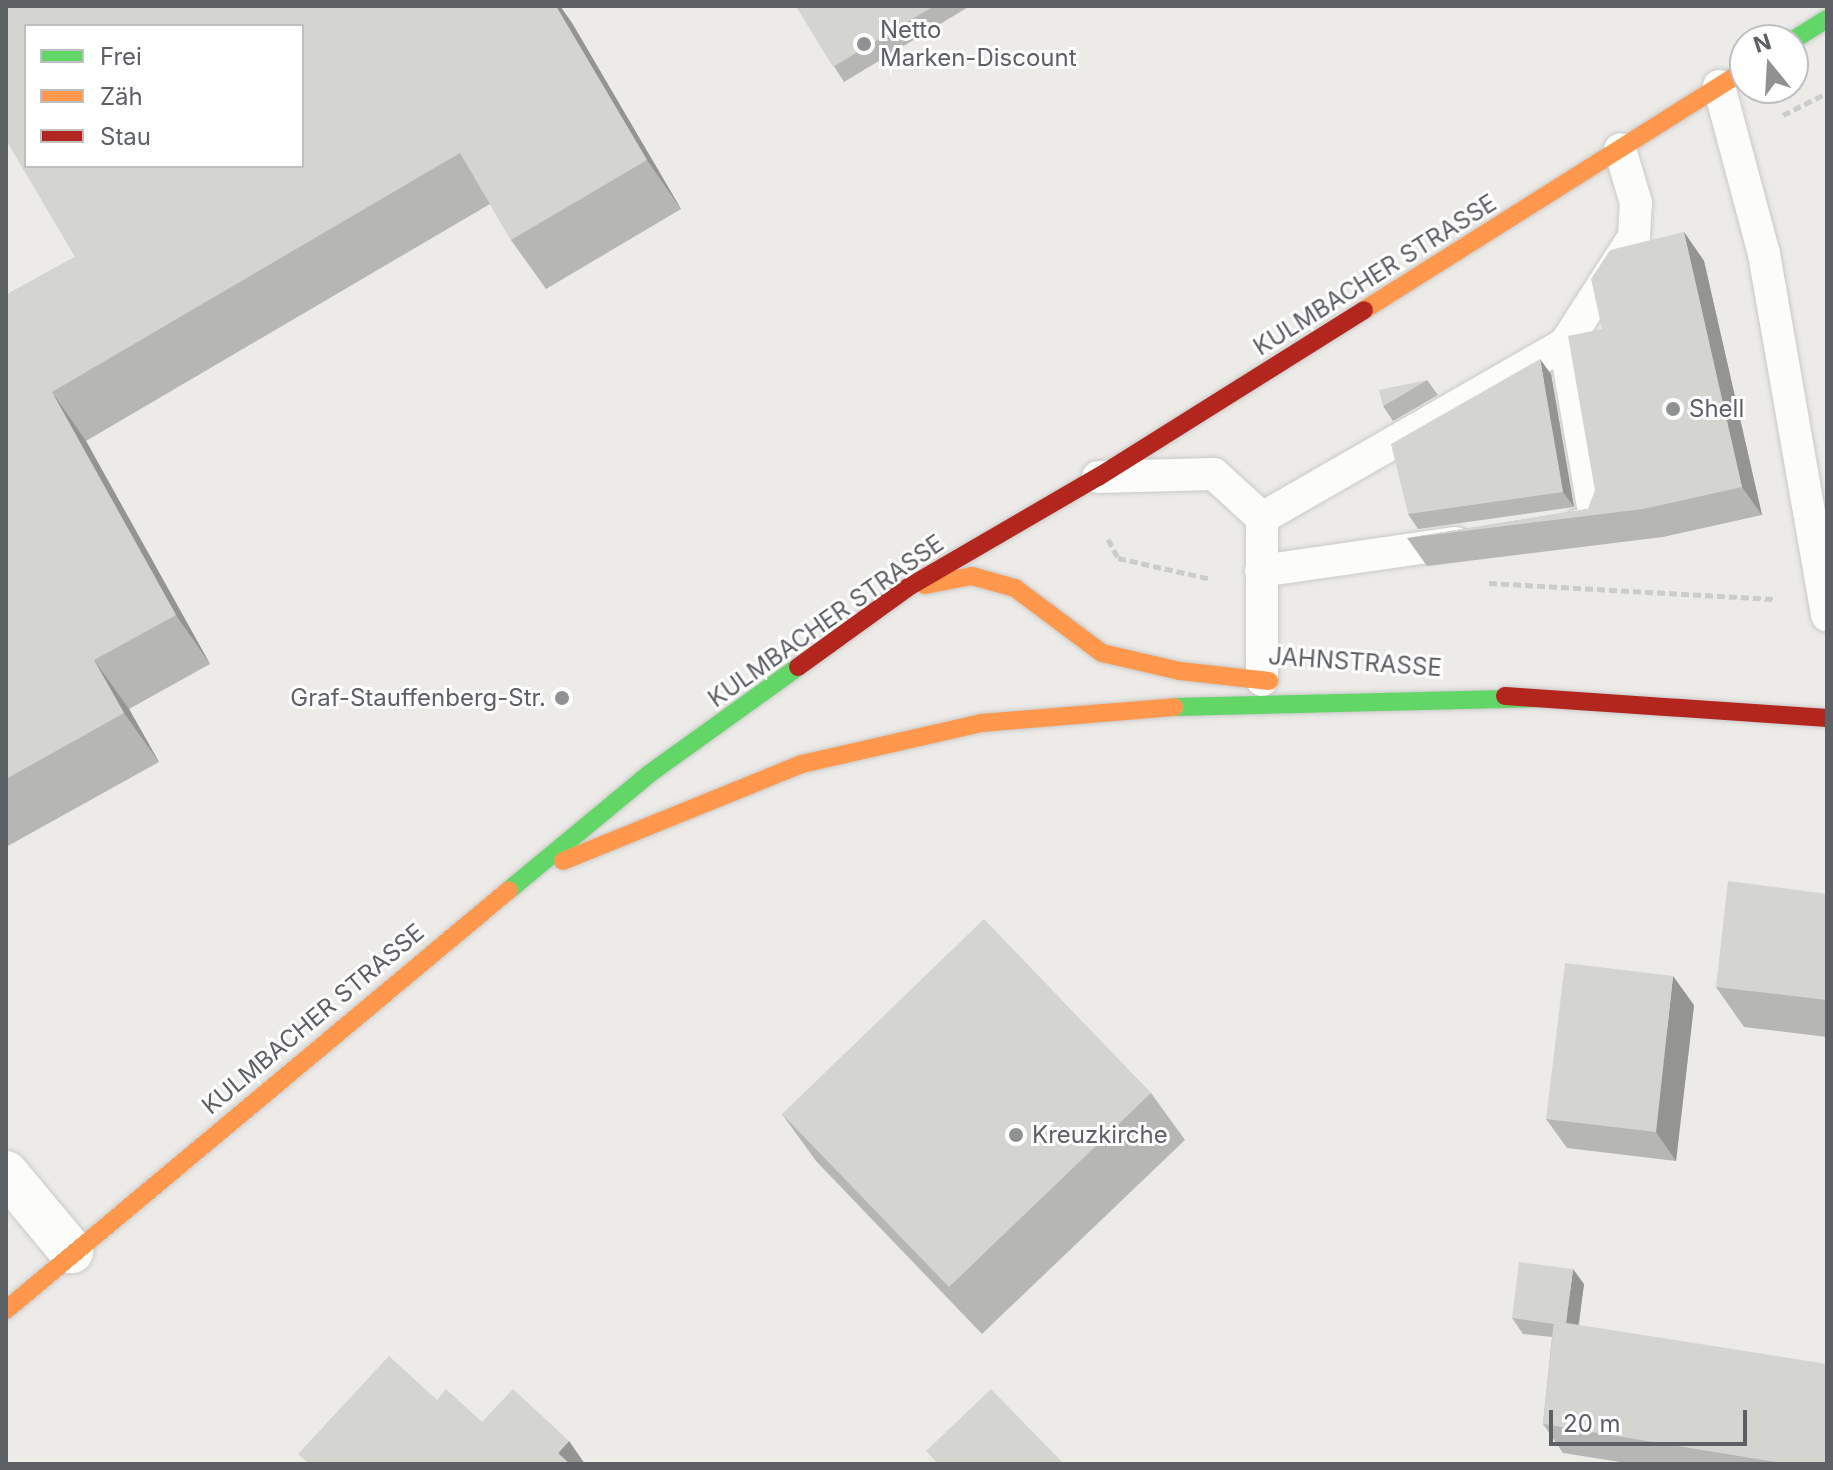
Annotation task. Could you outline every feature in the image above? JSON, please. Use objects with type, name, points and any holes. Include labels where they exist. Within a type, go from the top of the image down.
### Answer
[{"type":"main road","points":[[1809,30],[1827,19]]},
{"type":"main road","name":"KULMBACHER STRASSE","points":[[6,1310],[71,1251],[649,774],[907,588],[1098,477],[1729,80]]},
{"type":"main road","name":"JAHNSTRASSE","points":[[907,588],[972,576],[1015,588],[1102,653],[1180,671],[1283,682],[1827,718]]},
{"type":"main road","points":[[521,878],[802,764],[967,725],[1201,705],[1536,698]]},
{"type":"street","points":[[10,1184],[71,1251]]},
{"type":"lane","points":[[1737,104],[1827,616]]},
{"type":"lane","points":[[1262,518],[1565,344],[1634,237],[1636,203],[1620,149]]},
{"type":"lane","points":[[1550,530],[1596,523],[1565,344]]},
{"type":"lane","points":[[1098,477],[1214,474],[1262,518],[1261,571],[1283,682]]},
{"type":"lane","points":[[1261,571],[1490,538]]},
{"type":"building","points":[[6,6],[556,6],[647,160],[511,240],[460,153],[52,392],[176,615],[94,660],[124,713],[6,779],[6,295],[75,257],[6,140]]},
{"type":"building","name":"Netto Marken-Discount","points":[[796,6],[934,6],[833,67]]},
{"type":"building","points":[[1684,232],[1742,487],[1643,509],[1407,538],[1588,509],[1595,491],[1568,336],[1602,329],[1591,279],[1610,250]]},
{"type":"building","points":[[1540,359],[1563,492],[1408,514],[1391,444]]},
{"type":"building","points":[[1427,380],[1383,406],[1379,390]]},
{"type":"building","points":[[1728,881],[1827,894],[1827,1000],[1716,987]]},
{"type":"building","name":"Kreuzkirche","points":[[984,919],[1151,1093],[949,1287],[782,1114]]},
{"type":"building","points":[[1565,963],[1673,976],[1656,1132],[1546,1119]]},
{"type":"building","points":[[1519,1262],[1573,1269],[1566,1323],[1512,1318]]},
{"type":"building","points":[[1554,1321],[1827,1364],[1827,1464],[1788,1464],[1543,1424]]},
{"type":"building","points":[[389,1356],[437,1400],[446,1389],[482,1422],[513,1389],[569,1441],[558,1453],[570,1464],[309,1464],[298,1454]]},
{"type":"building","points":[[991,1389],[1064,1464],[938,1464],[926,1451]]},
{"type":"traffic: fast","points":[[1809,30],[1827,19]]},
{"type":"traffic: fast","points":[[509,890],[649,774],[798,667]]},
{"type":"traffic: fast","points":[[1174,707],[1536,698]]},
{"type":"traffic: slow","points":[[1364,310],[1729,80]]},
{"type":"traffic: slow","points":[[925,585],[972,576],[1015,588],[1102,653],[1180,671],[1269,681]]},
{"type":"traffic: slow","points":[[563,861],[802,764],[981,723],[1174,707]]},
{"type":"traffic: slow","points":[[6,1310],[509,890]]},
{"type":"traffic: jam","points":[[798,667],[907,588],[1098,477],[1364,310]]},
{"type":"traffic: jam","points":[[1505,696],[1827,718]]},
{"type":"place","name":"Netto Marken-Discount","points":[[864,44]]},
{"type":"place","name":"Shell","points":[[1673,409]]},
{"type":"place","name":"Graf-Stauffenberg-Str.","points":[[562,698]]},
{"type":"place","name":"Kreuzkirche","points":[[1016,1135]]}]
